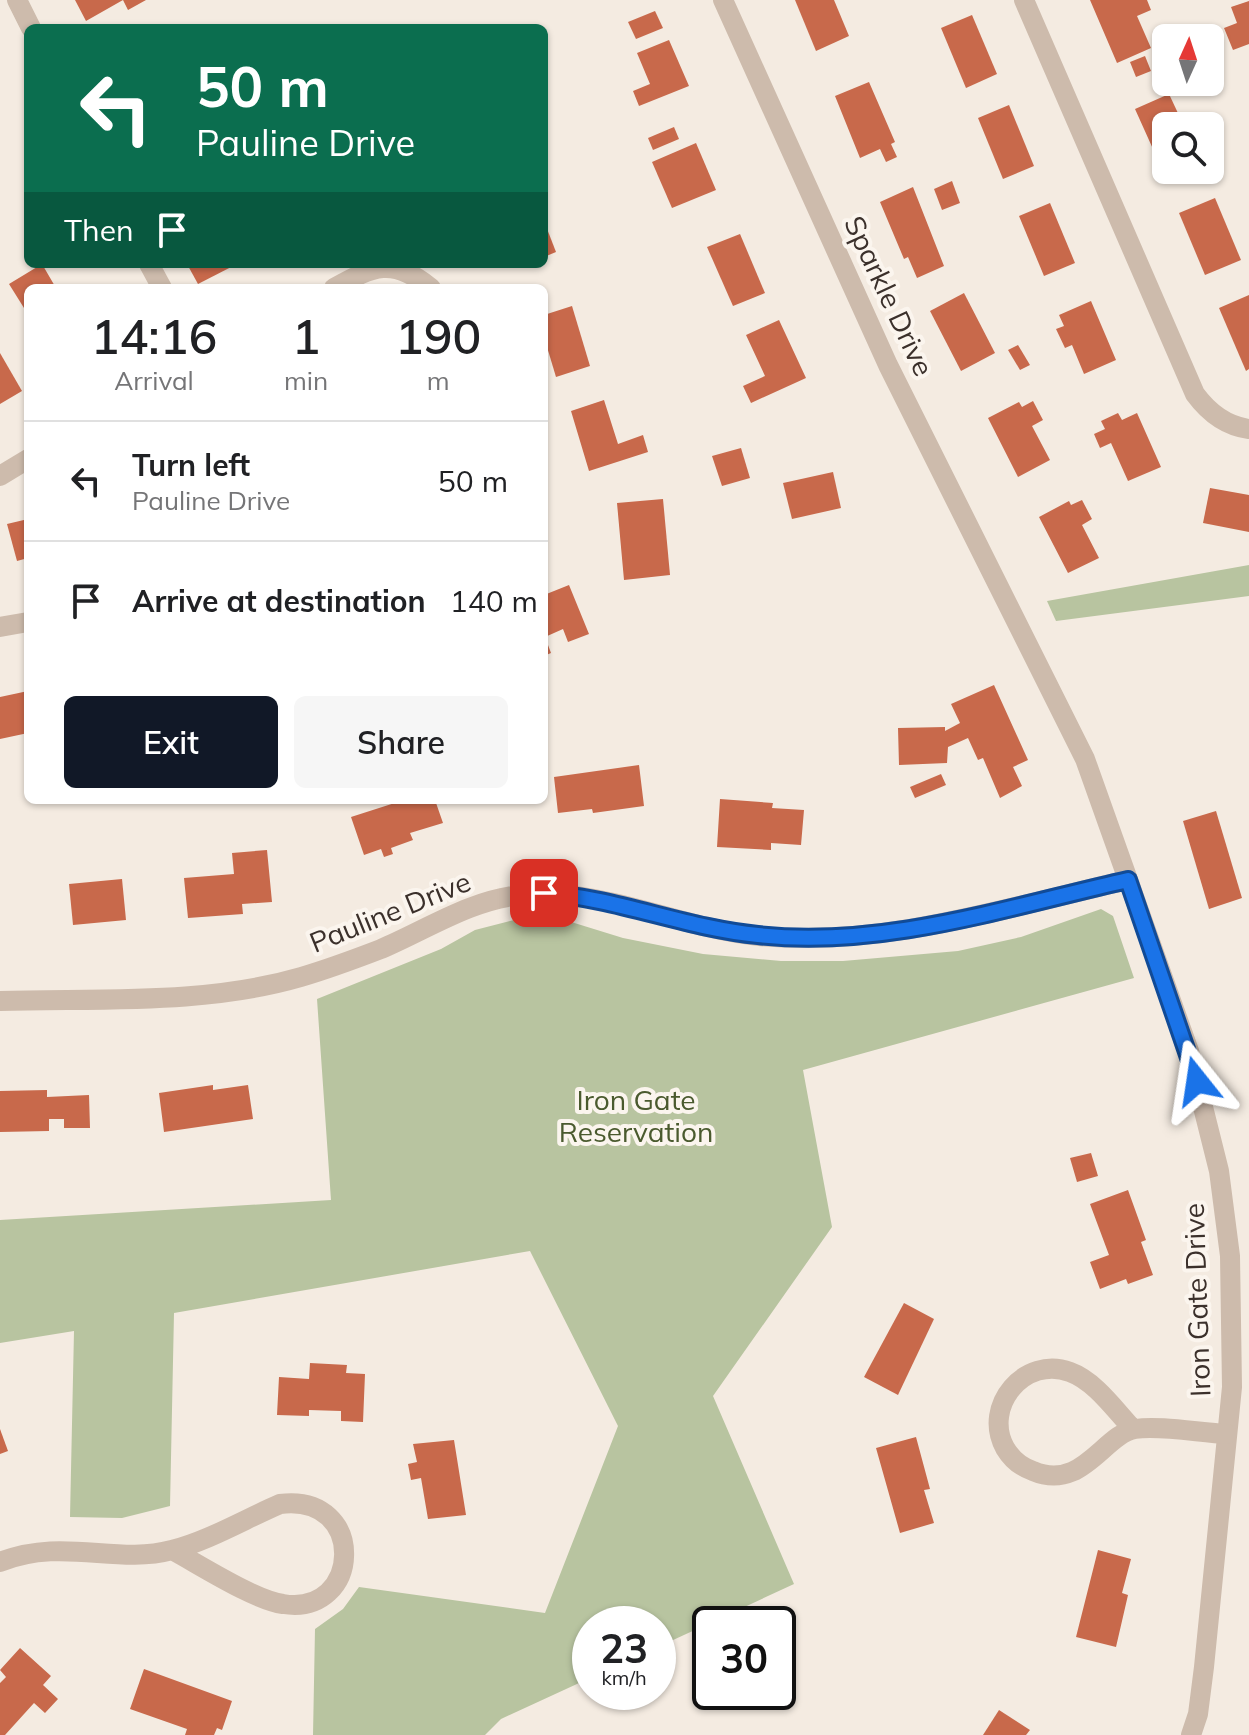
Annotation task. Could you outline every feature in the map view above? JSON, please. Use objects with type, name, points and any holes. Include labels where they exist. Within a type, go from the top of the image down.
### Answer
[{"type":"street","points":[[17,0],[29,24]]},
{"type":"street","name":"Sparkle Drive","points":[[723,0],[888,365],[1012,611]]},
{"type":"street","points":[[1024,0],[1195,394],[1217,417],[1235,427],[1249,429]]},
{"type":"street","points":[[341,284],[370,268]]},
{"type":"street","points":[[399,268],[425,284]]},
{"type":"street","points":[[0,476],[24,461]]},
{"type":"street","name":"Iron Gate Drive","points":[[1012,611],[1085,759],[1189,1051],[1219,1171],[1230,1256],[1232,1387],[1204,1667],[1198,1714],[1191,1735]]},
{"type":"street","points":[[0,627],[24,623]]},
{"type":"street","name":"Pauline Drive","points":[[0,1001],[200,994],[268,985],[379,949],[452,916],[517,895],[544,893],[595,899],[716,930],[803,938],[893,931],[1128,880]]},
{"type":"street","points":[[1133,1429],[1083,1379],[1063,1370],[1041,1370],[1021,1379],[1006,1395],[999,1416],[1006,1449],[1021,1465],[1041,1474],[1074,1471],[1133,1429],[1227,1434]]},
{"type":"street","points":[[0,1562],[37,1552],[71,1549],[139,1554],[172,1550],[291,1502],[313,1506],[332,1519],[345,1550],[337,1582],[320,1598],[299,1605],[277,1603],[172,1550]]},
{"type":"green space","points":[[1249,565],[1249,596],[1056,621],[1047,601]]},
{"type":"green space","name":"Iron Gate Reservation","points":[[1101,909],[1113,916],[1134,978],[803,1070],[832,1227],[713,1396],[794,1584],[747,1606],[692,1606],[692,1631],[676,1639],[676,1606],[572,1606],[572,1686],[501,1719],[485,1735],[313,1735],[315,1629],[343,1609],[359,1587],[545,1613],[618,1426],[530,1251],[174,1313],[170,1506],[122,1518],[70,1517],[74,1331],[0,1343],[0,1220],[331,1200],[317,999],[441,949],[475,930],[526,917],[568,921],[623,938],[703,954],[781,961],[843,961],[958,951],[1021,937]]},
{"type":"building","points":[[75,0],[123,0],[86,21]]},
{"type":"building","points":[[123,0],[146,0],[128,10]]},
{"type":"building","points":[[795,0],[834,0],[849,36],[816,51]]},
{"type":"building","points":[[1090,0],[1147,0],[1151,10],[1137,16],[1151,48],[1117,63]]},
{"type":"building","points":[[1249,1],[1249,44],[1233,50],[1224,28],[1237,23],[1231,7]]},
{"type":"building","points":[[655,11],[663,28],[636,39],[628,22]]},
{"type":"building","points":[[972,15],[997,74],[966,88],[941,28]]},
{"type":"building","points":[[669,40],[689,86],[639,106],[633,91],[650,84],[637,53]]},
{"type":"building","points":[[1145,56],[1151,71],[1136,77],[1130,62]]},
{"type":"building","points":[[869,82],[895,142],[891,144],[897,157],[886,162],[880,149],[860,158],[835,96]]},
{"type":"building","points":[[1170,96],[1177,112],[1152,112],[1152,147],[1135,109]]},
{"type":"building","points":[[1009,105],[1034,166],[1003,179],[978,118]]},
{"type":"building","points":[[674,127],[679,139],[653,150],[648,138]]},
{"type":"building","points":[[696,143],[716,190],[672,208],[652,162]]},
{"type":"building","points":[[952,181],[960,203],[942,210],[934,189]]},
{"type":"building","points":[[913,187],[944,266],[917,278],[908,257],[904,259],[880,202]]},
{"type":"building","points":[[1215,198],[1241,260],[1205,275],[1179,213]]},
{"type":"building","points":[[1050,203],[1075,263],[1044,276],[1019,216]]},
{"type":"building","points":[[548,231],[556,252],[548,255]]},
{"type":"building","points":[[740,234],[765,293],[733,306],[707,247]]},
{"type":"building","points":[[35,268],[44,268],[54,284],[24,284],[24,308],[9,284]]},
{"type":"building","points":[[189,268],[229,268],[198,284]]},
{"type":"building","points":[[964,293],[995,353],[961,371],[930,311]]},
{"type":"building","points":[[1249,295],[1249,369],[1246,371],[1219,308]]},
{"type":"building","points":[[1091,301],[1116,360],[1084,374],[1072,345],[1065,348],[1056,329],[1064,326],[1059,315]]},
{"type":"building","points":[[572,306],[590,366],[556,377],[548,350],[548,314]]},
{"type":"building","points":[[779,320],[806,378],[751,403],[743,386],[765,376],[746,335]]},
{"type":"building","points":[[1018,345],[1030,365],[1020,370],[1008,350]]},
{"type":"building","points":[[0,353],[22,391],[0,404]]},
{"type":"building","points":[[604,400],[618,444],[643,435],[648,452],[589,471],[571,411]]},
{"type":"building","points":[[1033,401],[1043,420],[1032,426],[1050,460],[1018,477],[988,418],[1019,402],[1022,407]]},
{"type":"building","points":[[1118,413],[1122,420],[1137,413],[1161,467],[1128,481],[1111,443],[1100,448],[1094,434],[1105,429],[1101,421]]},
{"type":"building","points":[[741,448],[750,478],[722,486],[712,456]]},
{"type":"building","points":[[833,472],[841,508],[792,519],[783,483]]},
{"type":"building","points":[[1210,488],[1249,495],[1249,532],[1203,523]]},
{"type":"building","points":[[663,499],[670,575],[624,580],[617,503]]},
{"type":"building","points":[[1082,500],[1092,519],[1082,525],[1099,558],[1068,573],[1039,517],[1069,501],[1071,505]]},
{"type":"building","points":[[24,520],[24,559],[17,561],[7,524]]},
{"type":"building","points":[[569,585],[589,634],[568,642],[563,629],[548,636],[548,593]]},
{"type":"building","points":[[994,685],[1028,760],[1013,767],[1022,786],[1000,798],[983,758],[978,760],[968,738],[948,747],[947,763],[899,765],[898,728],[945,727],[945,731],[960,723],[951,704]]},
{"type":"building","points":[[24,692],[24,734],[0,739],[0,697]]},
{"type":"building","points":[[639,765],[644,806],[593,813],[592,809],[558,813],[554,777]]},
{"type":"building","points":[[941,774],[946,785],[915,798],[910,787]]},
{"type":"building","points":[[720,799],[773,803],[772,808],[804,810],[801,845],[771,843],[771,850],[717,847]]},
{"type":"building","points":[[392,804],[436,804],[443,823],[410,833],[413,840],[391,848],[393,854],[384,857],[381,849],[364,855],[351,817]]},
{"type":"building","points":[[1216,811],[1242,898],[1209,909],[1183,821]]},
{"type":"building","points":[[267,850],[272,902],[242,904],[243,914],[188,918],[184,878],[234,874],[232,853]]},
{"type":"building","points":[[122,879],[126,920],[73,925],[69,884]]},
{"type":"building","points":[[213,1085],[213,1090],[248,1085],[253,1119],[164,1132],[159,1093]]},
{"type":"building","points":[[47,1090],[47,1097],[89,1095],[90,1128],[64,1128],[64,1119],[49,1119],[49,1131],[0,1132],[0,1091]]},
{"type":"building","points":[[1091,1153],[1098,1176],[1077,1182],[1070,1158]]},
{"type":"building","points":[[1128,1190],[1146,1240],[1141,1242],[1153,1275],[1128,1284],[1126,1279],[1100,1289],[1090,1262],[1109,1255],[1090,1204]]},
{"type":"building","points":[[904,1303],[934,1319],[898,1395],[864,1377]]},
{"type":"building","points":[[310,1363],[347,1365],[346,1373],[365,1374],[363,1422],[341,1421],[341,1411],[309,1410],[309,1416],[277,1415],[279,1377],[309,1379]]},
{"type":"building","points":[[0,1429],[8,1451],[0,1454]]},
{"type":"building","points":[[916,1437],[930,1489],[924,1490],[934,1523],[900,1533],[876,1448]]},
{"type":"building","points":[[454,1440],[466,1515],[428,1519],[421,1478],[411,1480],[408,1464],[417,1462],[413,1444]]},
{"type":"building","points":[[1098,1550],[1131,1559],[1122,1593],[1128,1595],[1116,1647],[1076,1637]]},
{"type":"building","points":[[20,1648],[51,1676],[43,1685],[58,1699],[45,1713],[34,1703],[5,1735],[0,1735],[0,1683],[6,1677],[0,1670]]},
{"type":"building","points":[[144,1669],[232,1701],[222,1730],[217,1728],[214,1735],[185,1735],[187,1729],[130,1709]]},
{"type":"building","points":[[999,1710],[1030,1730],[1026,1735],[983,1735]]},
{"type":"route","points":[[544,893],[595,899],[716,930],[803,938],[893,931],[1128,880],[1197,1081]]}]
